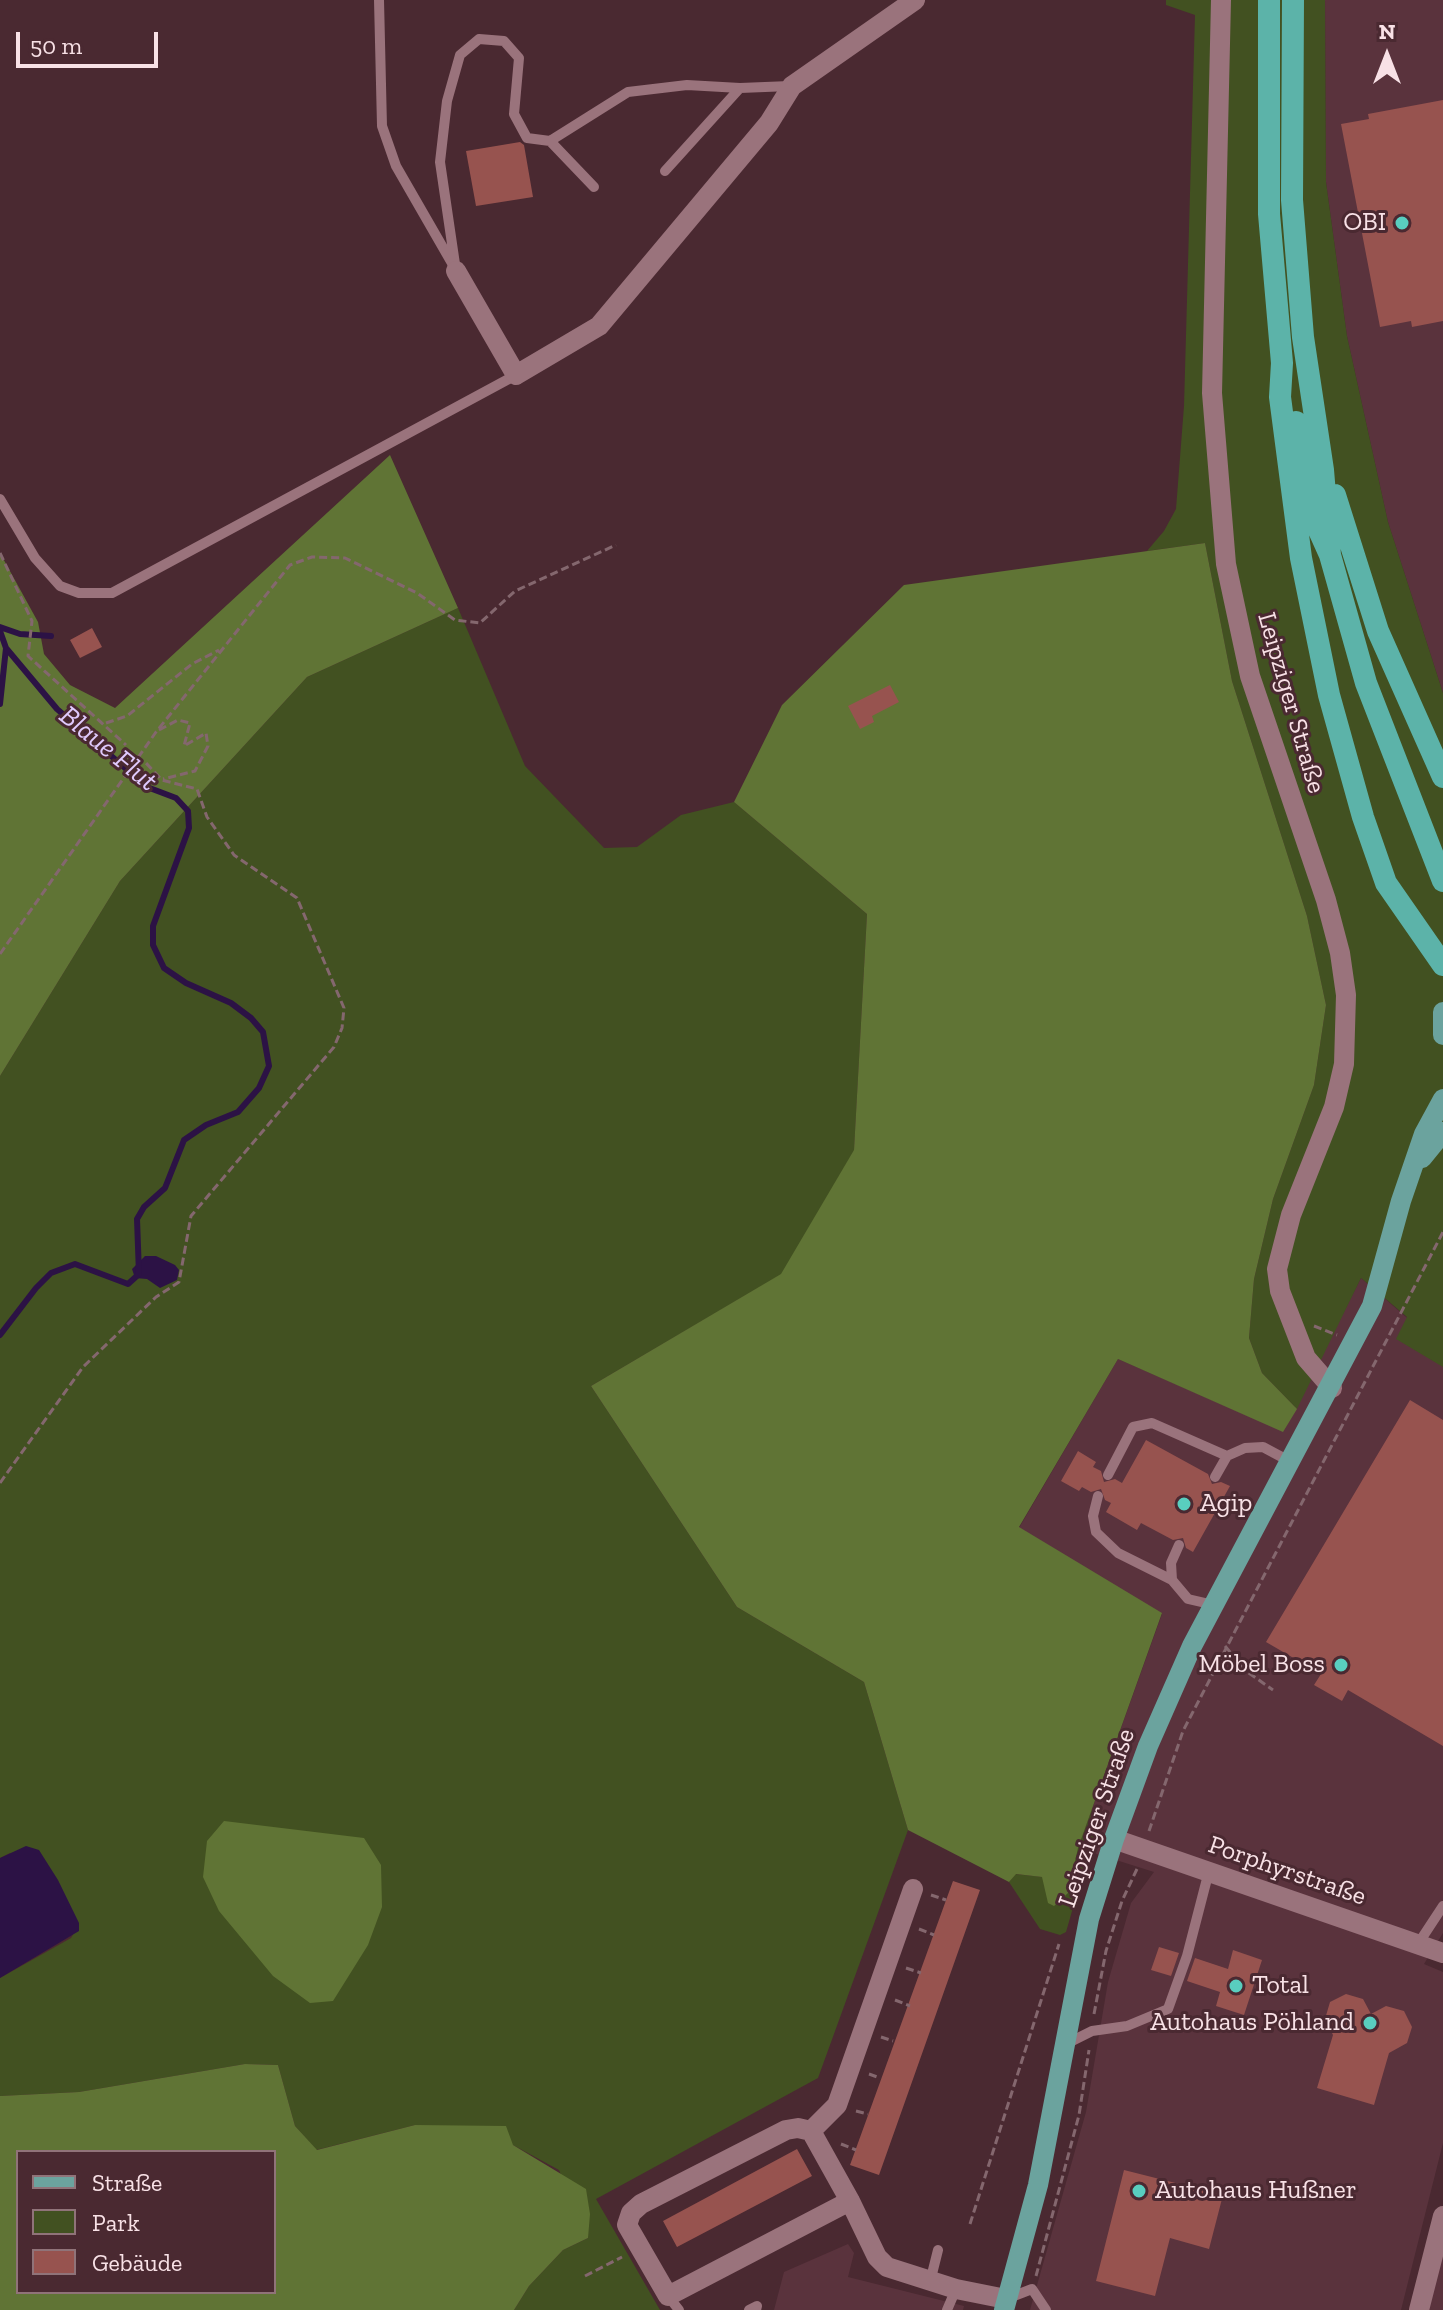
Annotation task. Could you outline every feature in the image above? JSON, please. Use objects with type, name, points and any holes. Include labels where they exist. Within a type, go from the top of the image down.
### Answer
[{"type":"highway","points":[[1269,0],[1268,198],[1282,363],[1280,397],[1301,558],[1344,754],[1386,883],[1443,965]]},
{"type":"highway","points":[[1293,0],[1290,113],[1293,214],[1303,337],[1323,470],[1330,555]]},
{"type":"highway","points":[[1282,363],[1291,390],[1317,526],[1330,555],[1387,744],[1443,881]]},
{"type":"highway","points":[[1323,470],[1337,498],[1358,576],[1389,660],[1443,777]]},
{"type":"main road","points":[[1443,1012],[1443,1035]]},
{"type":"main road","name":"Leipziger Straße","points":[[1005,2304],[1038,2185],[1089,1919],[1114,1839],[1154,1733],[1214,1605],[1332,1388],[1372,1306],[1401,1201],[1424,1134],[1443,1099]]},
{"type":"main road","name":"Leipziger Straße","points":[[1414,1168],[1443,1132]]},
{"type":"street","points":[[456,271],[516,375],[599,326],[769,123],[792,86],[915,0]]},
{"type":"street","name":"Leipziger Straße","points":[[1221,0],[1212,393],[1226,564],[1250,676],[1326,900],[1340,953],[1346,995],[1344,1064],[1334,1107],[1288,1225],[1277,1269],[1280,1291],[1306,1358],[1332,1388]]},
{"type":"street","name":"Porphyrstraße","points":[[1114,1839],[1443,1953]]},
{"type":"street","points":[[850,2201],[673,2303],[627,2225],[631,2213],[641,2204],[786,2130],[811,2131],[837,2105],[913,1889]]},
{"type":"street","points":[[811,2131],[877,2257],[887,2267],[1005,2304]]},
{"type":"street","points":[[1419,2310],[1443,2216]]},
{"type":"lane","points":[[379,0],[382,126],[396,166],[456,271]]},
{"type":"lane","points":[[456,271],[440,162],[447,101],[460,55],[479,39],[504,41],[519,58],[514,114],[527,138],[550,141],[594,187]]},
{"type":"lane","points":[[550,141],[628,92],[687,85],[740,88],[792,86]]},
{"type":"lane","points":[[665,171],[740,88]]},
{"type":"lane","points":[[0,499],[35,558],[60,586],[79,593],[112,593],[516,375]]},
{"type":"lane","points":[[1108,1475],[1133,1427],[1152,1423],[1227,1456]]},
{"type":"lane","points":[[1215,1477],[1227,1456],[1245,1448],[1263,1447],[1291,1462]]},
{"type":"lane","points":[[1098,1496],[1093,1516],[1096,1532],[1118,1553],[1172,1580],[1188,1599],[1214,1605]]},
{"type":"lane","points":[[1172,1580],[1171,1563],[1179,1545]]},
{"type":"lane","points":[[1064,2045],[1092,2031],[1127,2026],[1168,2009],[1187,1956],[1209,1871]]},
{"type":"lane","points":[[1418,1944],[1443,1906]]},
{"type":"lane","points":[[930,2282],[938,2250]]},
{"type":"lane","points":[[947,2310],[956,2289]]},
{"type":"lane","points":[[1005,2304],[1032,2289],[1046,2310]]},
{"type":"lane","points":[[749,2310],[757,2306],[756,2310]]},
{"type":"path","points":[[0,954],[156,732],[290,565],[312,557],[345,558],[417,593],[455,620],[480,623],[515,591],[616,545]]},
{"type":"path","points":[[0,553],[32,621],[28,656],[126,745]]},
{"type":"path","points":[[103,724],[127,716],[192,664],[222,649]]},
{"type":"path","points":[[156,732],[178,720],[190,723],[184,746],[206,733],[208,746],[195,771],[162,780]]},
{"type":"path","points":[[0,1483],[83,1367],[156,1297],[179,1282],[191,1216],[334,1047],[342,1028],[344,1008],[297,898],[234,855],[207,817],[197,789],[162,780],[146,763]]},
{"type":"path","points":[[1032,2289],[1079,2115],[1106,1951],[1183,1731],[1443,1232]]},
{"type":"path","points":[[1225,1646],[1246,1671],[1273,1690]]},
{"type":"path","points":[[970,2224],[1059,1944]]},
{"type":"path","points":[[585,2276],[640,2248]]},
{"type":"shaded area","points":[[1325,0],[1443,0],[1443,693],[1388,522],[1347,336],[1326,182]]},
{"type":"shaded area","points":[[145,1256],[156,1256],[175,1265],[179,1270],[177,1280],[160,1288],[147,1279],[135,1278],[132,1269]]},
{"type":"shaded area","points":[[1361,1278],[1443,1349],[1443,1933],[1424,1964],[1443,1972],[1443,2143],[1401,2310],[1030,2310],[1086,2112],[1108,1982],[1131,1903],[1154,1872],[1078,1848],[1162,1614],[1019,1528],[1118,1359],[1283,1431]]},
{"type":"shaded area","points":[[26,1846],[39,1850],[58,1880],[79,1923],[79,1931],[0,1978],[0,1858]]},
{"type":"shaded area","points":[[848,2244],[854,2253],[848,2277],[964,2306],[963,2310],[774,2310],[784,2272]]},
{"type":"shaded area","points":[[1443,2249],[1443,2310],[1427,2310]]},
{"type":"green space","points":[[1166,0],[1325,0],[1326,182],[1347,336],[1388,522],[1443,693],[1443,1367],[1396,1339],[1407,1317],[1361,1278],[1297,1409],[1262,1373],[1249,1338],[1254,1279],[1273,1199],[1314,1085],[1326,1005],[1307,916],[1232,681],[1205,543],[1147,551],[1164,531],[1176,509],[1184,406],[1195,15],[1166,5]]},
{"type":"green space","points":[[390,455],[458,608],[307,677],[120,881],[0,1076],[0,553],[38,622],[44,654],[70,685],[115,708]]},
{"type":"green space","points":[[1205,543],[1232,681],[1307,916],[1326,1005],[1314,1085],[1273,1199],[1254,1279],[1249,1338],[1262,1373],[1297,1409],[1283,1432],[1118,1359],[1019,1527],[1162,1613],[1078,1848],[1068,1893],[1054,1906],[1048,1903],[1042,1877],[1016,1874],[1009,1882],[908,1830],[864,1682],[737,1607],[591,1386],[781,1274],[854,1150],[867,914],[734,802],[782,705],[904,585]]},
{"type":"green space","points":[[458,608],[525,766],[604,848],[637,847],[681,815],[734,802],[867,914],[854,1151],[782,1274],[591,1386],[737,1607],[864,1682],[908,1830],[818,2078],[596,2199],[660,2310],[514,2310],[529,2286],[563,2250],[588,2238],[559,2170],[513,2145],[415,2125],[316,2150],[295,2126],[278,2065],[245,2064],[79,2092],[0,2096],[0,1978],[71,1938],[79,1924],[10,1853],[0,1858],[0,1076],[120,881],[307,677]]},
{"type":"green space","points":[[1092,1809],[1093,1838],[1066,1932],[1060,1935],[1040,1929],[1009,1882],[1015,1874],[1043,1877],[1078,1848]]},
{"type":"green space","points":[[224,1821],[364,1838],[381,1865],[382,1907],[368,1945],[333,2001],[310,2003],[273,1976],[219,1911],[203,1877],[207,1841]]},
{"type":"green space","points":[[245,2064],[278,2065],[295,2126],[317,2150],[415,2125],[506,2126],[513,2145],[586,2189],[590,2214],[588,2238],[563,2250],[529,2286],[514,2310],[0,2310],[0,2096],[79,2092]]},
{"type":"building","name":"OBI","points":[[1443,100],[1443,321],[1412,327],[1411,321],[1380,327],[1341,124],[1369,119],[1368,114]]},
{"type":"building","points":[[520,142],[524,145],[533,197],[476,206],[466,151]]},
{"type":"building","points":[[92,628],[102,647],[80,658],[70,640]]},
{"type":"building","points":[[890,685],[899,702],[872,716],[874,722],[860,729],[848,706]]},
{"type":"building","points":[[1410,1400],[1443,1420],[1443,1746],[1348,1690],[1342,1701],[1314,1685],[1321,1674],[1266,1642]]},
{"type":"building","points":[[1146,1440],[1208,1474],[1212,1484],[1221,1482],[1230,1486],[1193,1552],[1186,1548],[1183,1538],[1173,1540],[1141,1523],[1137,1530],[1106,1512],[1111,1503],[1105,1500],[1101,1489],[1091,1492],[1082,1487],[1079,1491],[1061,1481],[1078,1451],[1096,1462],[1093,1467],[1101,1471],[1104,1482],[1115,1479],[1122,1483]]},
{"type":"building","points":[[953,1881],[980,1890],[879,2175],[850,2165]]},
{"type":"building","points":[[1159,1947],[1179,1953],[1171,1976],[1151,1970]]},
{"type":"building","points":[[1233,1950],[1262,1960],[1244,2015],[1216,2006],[1220,1992],[1187,1981],[1195,1958],[1228,1969]]},
{"type":"building","points":[[1346,1994],[1363,1999],[1371,2014],[1386,2006],[1404,2011],[1412,2027],[1407,2043],[1389,2053],[1374,2105],[1317,2088],[1333,2035],[1325,2019],[1330,2002]]},
{"type":"building","points":[[797,2149],[812,2176],[677,2247],[663,2221]]},
{"type":"building","points":[[1124,2170],[1223,2195],[1209,2249],[1170,2238],[1155,2296],[1096,2281]]},
{"type":"waterway","points":[[0,627],[20,634],[51,636]]},
{"type":"waterway","points":[[0,631],[6,648],[0,704]]},
{"type":"waterway","name":"Blaue Flut","points":[[0,1335],[51,1273],[75,1264],[128,1284],[139,1274],[137,1219],[144,1207],[165,1188],[184,1140],[206,1125],[238,1112],[259,1088],[269,1066],[263,1032],[251,1018],[231,1003],[186,983],[164,968],[153,945],[153,926],[189,828],[188,811],[176,798],[147,787],[57,709],[6,648]]},
{"type":"place","name":"OBI","points":[[1402,223]]},
{"type":"place","name":"Agip","points":[[1184,1504]]},
{"type":"place","name":"Möbel Boss","points":[[1341,1665]]},
{"type":"place","name":"Total","points":[[1236,1986]]},
{"type":"place","name":"Autohaus Pöhland","points":[[1370,2023]]},
{"type":"place","name":"Autohaus Hußner","points":[[1139,2191]]}]
